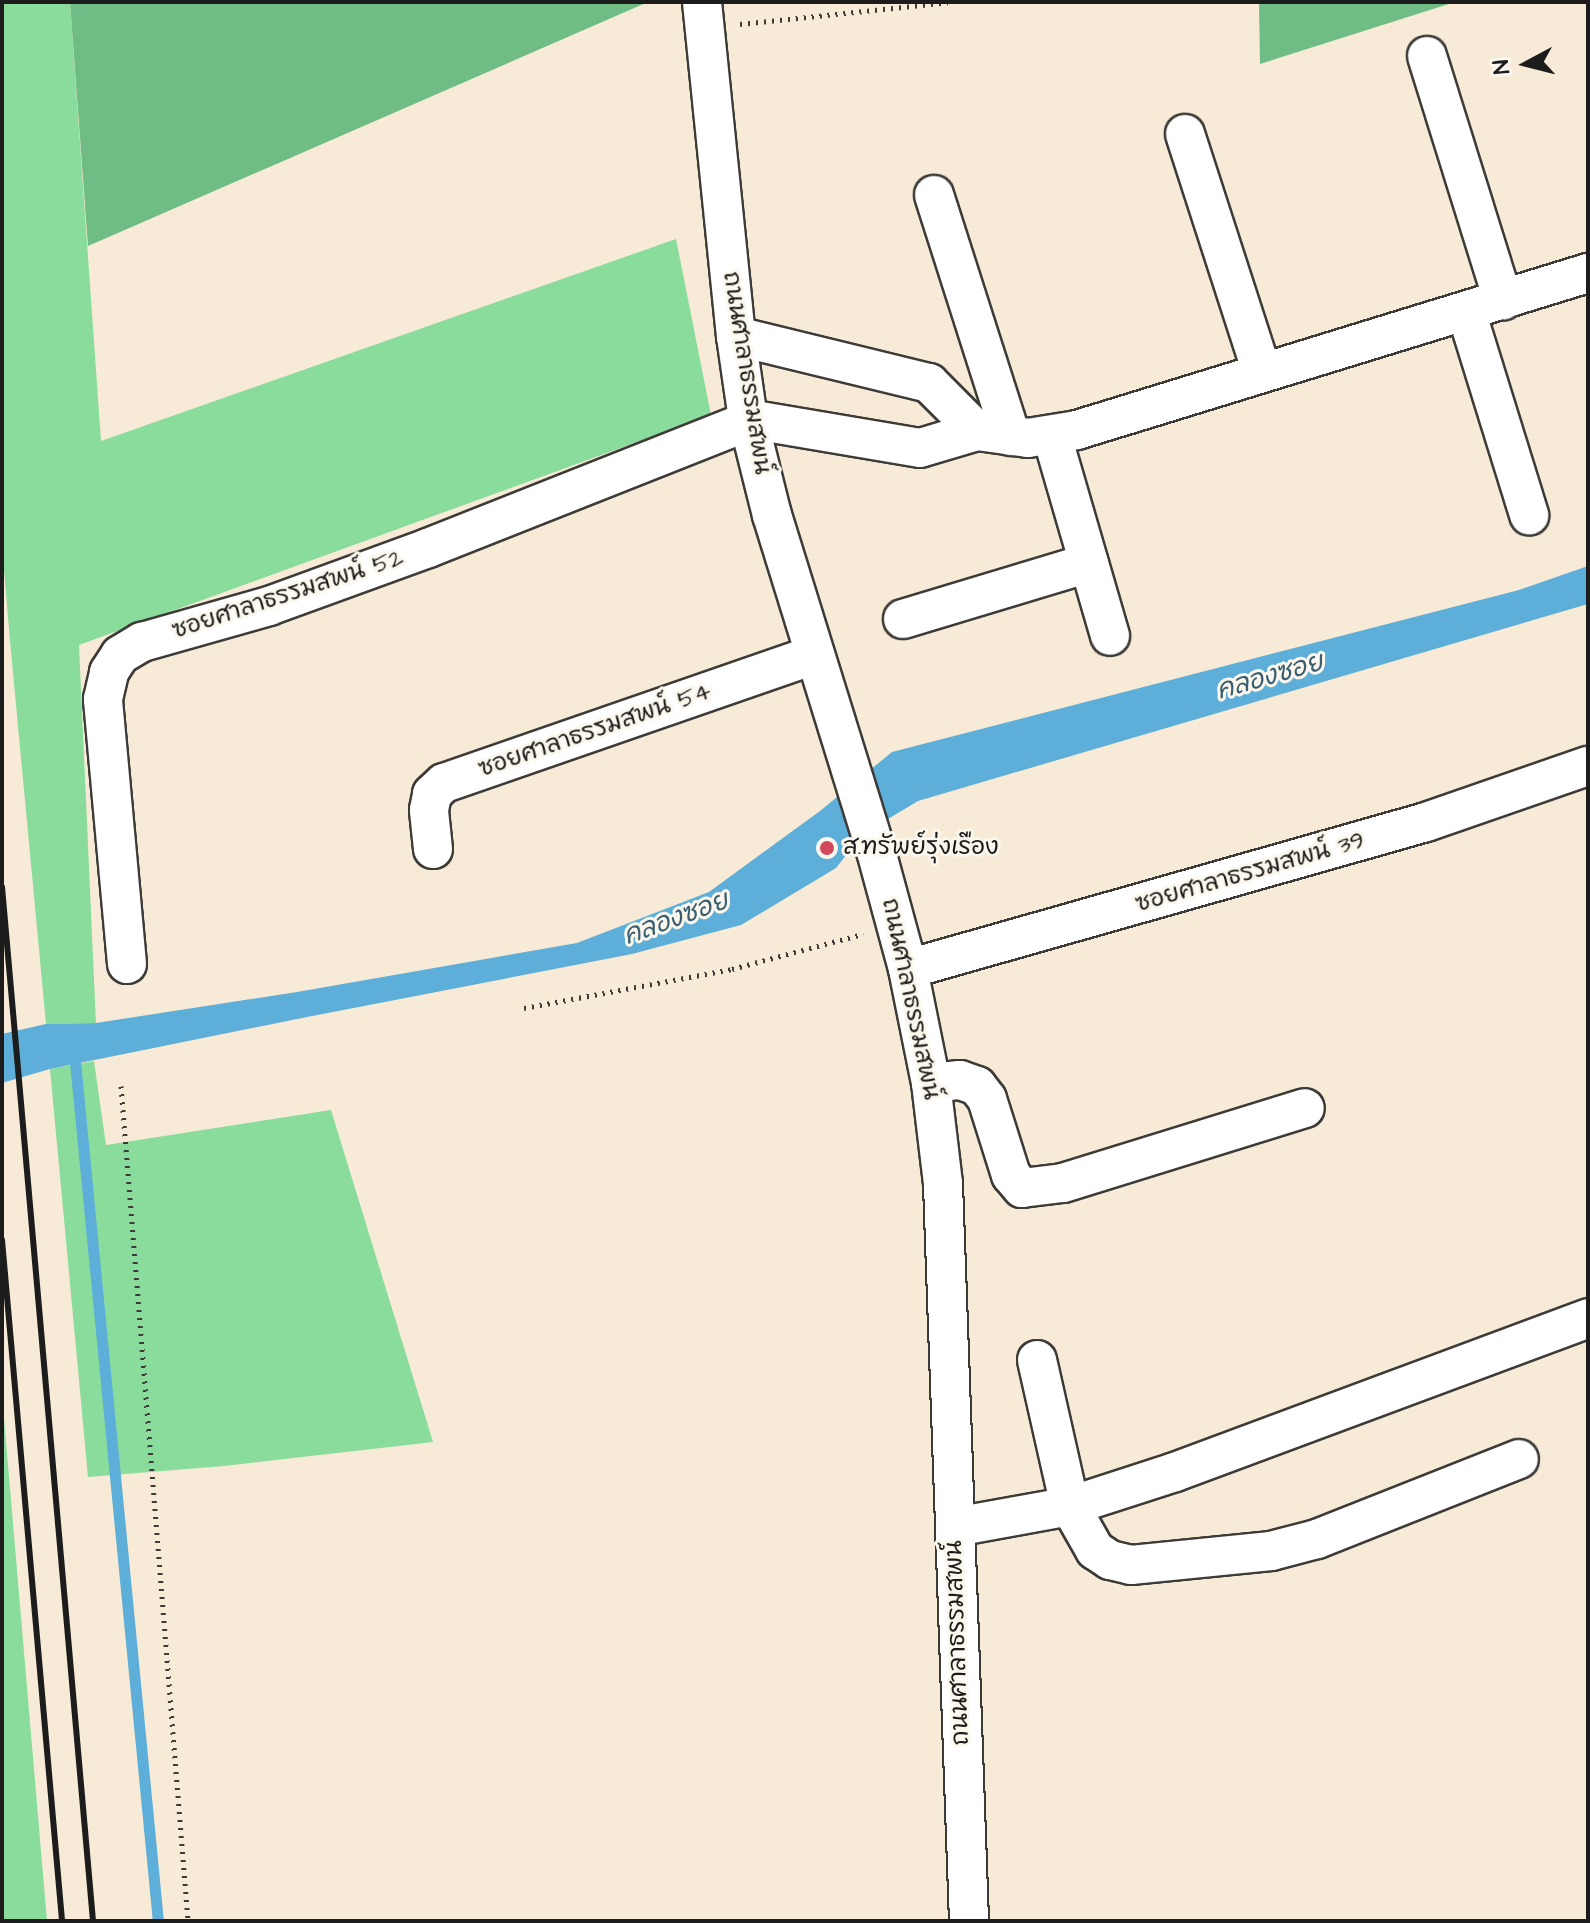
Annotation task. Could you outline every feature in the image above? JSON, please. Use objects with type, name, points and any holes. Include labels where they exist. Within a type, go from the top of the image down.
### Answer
[{"type":"street","name":"ถนนศาลาธรรมสพน์","points":[[703,10],[736,336],[749,420],[772,515],[876,851],[908,969],[931,1083],[943,1184],[969,1921]]},
{"type":"street","points":[[1427,56],[1503,300]]},
{"type":"street","points":[[1185,134],[1262,373]]},
{"type":"street","points":[[934,195],[994,434]]},
{"type":"street","points":[[749,420],[920,448],[994,434],[1052,436],[1588,273]]},
{"type":"street","points":[[1466,311],[1529,515]]},
{"type":"street","points":[[736,336],[929,383],[994,434]]},
{"type":"street","name":"ซอยศาลาธรรมสพน์ 52","points":[[127,964],[103,699],[109,672],[120,655],[142,642],[269,606],[428,548],[749,420]]},
{"type":"street","points":[[1052,436],[1110,636]]},
{"type":"street","points":[[903,619],[1089,563]]},
{"type":"street","name":"ซอยศาลาธรรมสพน์ 54","points":[[433,849],[429,810],[432,794],[444,783],[814,655]]},
{"type":"street","name":"ซอยศาลาธรรมสพน์ 39","points":[[908,969],[1426,822],[1588,766]]},
{"type":"street","points":[[931,1083],[960,1080],[977,1086],[987,1099],[1011,1175],[1022,1188],[1063,1183],[1305,1108]]},
{"type":"street","points":[[955,1527],[1070,1506],[1175,1472],[1588,1318]]},
{"type":"street","points":[[1037,1360],[1070,1506],[1095,1550],[1110,1560],[1131,1565],[1271,1551],[1317,1539],[1519,1459]]},
{"type":"path","points":[[703,10],[742,24],[948,2]]},
{"type":"path","points":[[524,1008],[732,969],[896,924]]},
{"type":"path","points":[[121,1086],[188,1921]]},
{"type":"green space","points":[[2,2],[70,2],[101,441],[676,239],[711,415],[79,645],[96,1023],[46,1024],[10,641],[2,546]]},
{"type":"green space","points":[[70,2],[648,2],[88,246]]},
{"type":"green space","points":[[1259,2],[1455,2],[1260,64]]},
{"type":"green space","points":[[94,1061],[106,1145],[331,1110],[433,1442],[224,1466],[88,1477],[50,1069]]},
{"type":"green space","points":[[2,1395],[47,1921],[2,1921]]},
{"type":"water","name":"คลองซอย","points":[[1588,566],[1588,604],[918,801],[863,834],[836,868],[741,925],[632,954],[50,1069],[2,1083],[2,1034],[46,1024],[96,1023],[297,992],[577,943],[709,892],[820,811],[892,752],[1519,590]]},
{"type":"waterway","points":[[74,1051],[158,1921]]},
{"type":"railway","points":[[2,887],[93,1921]]},
{"type":"railway","points":[[2,1240],[62,1921]]},
{"type":"place","name":"ส.ทรัพย์รุ่งเรือง","points":[[827,848]]}]
